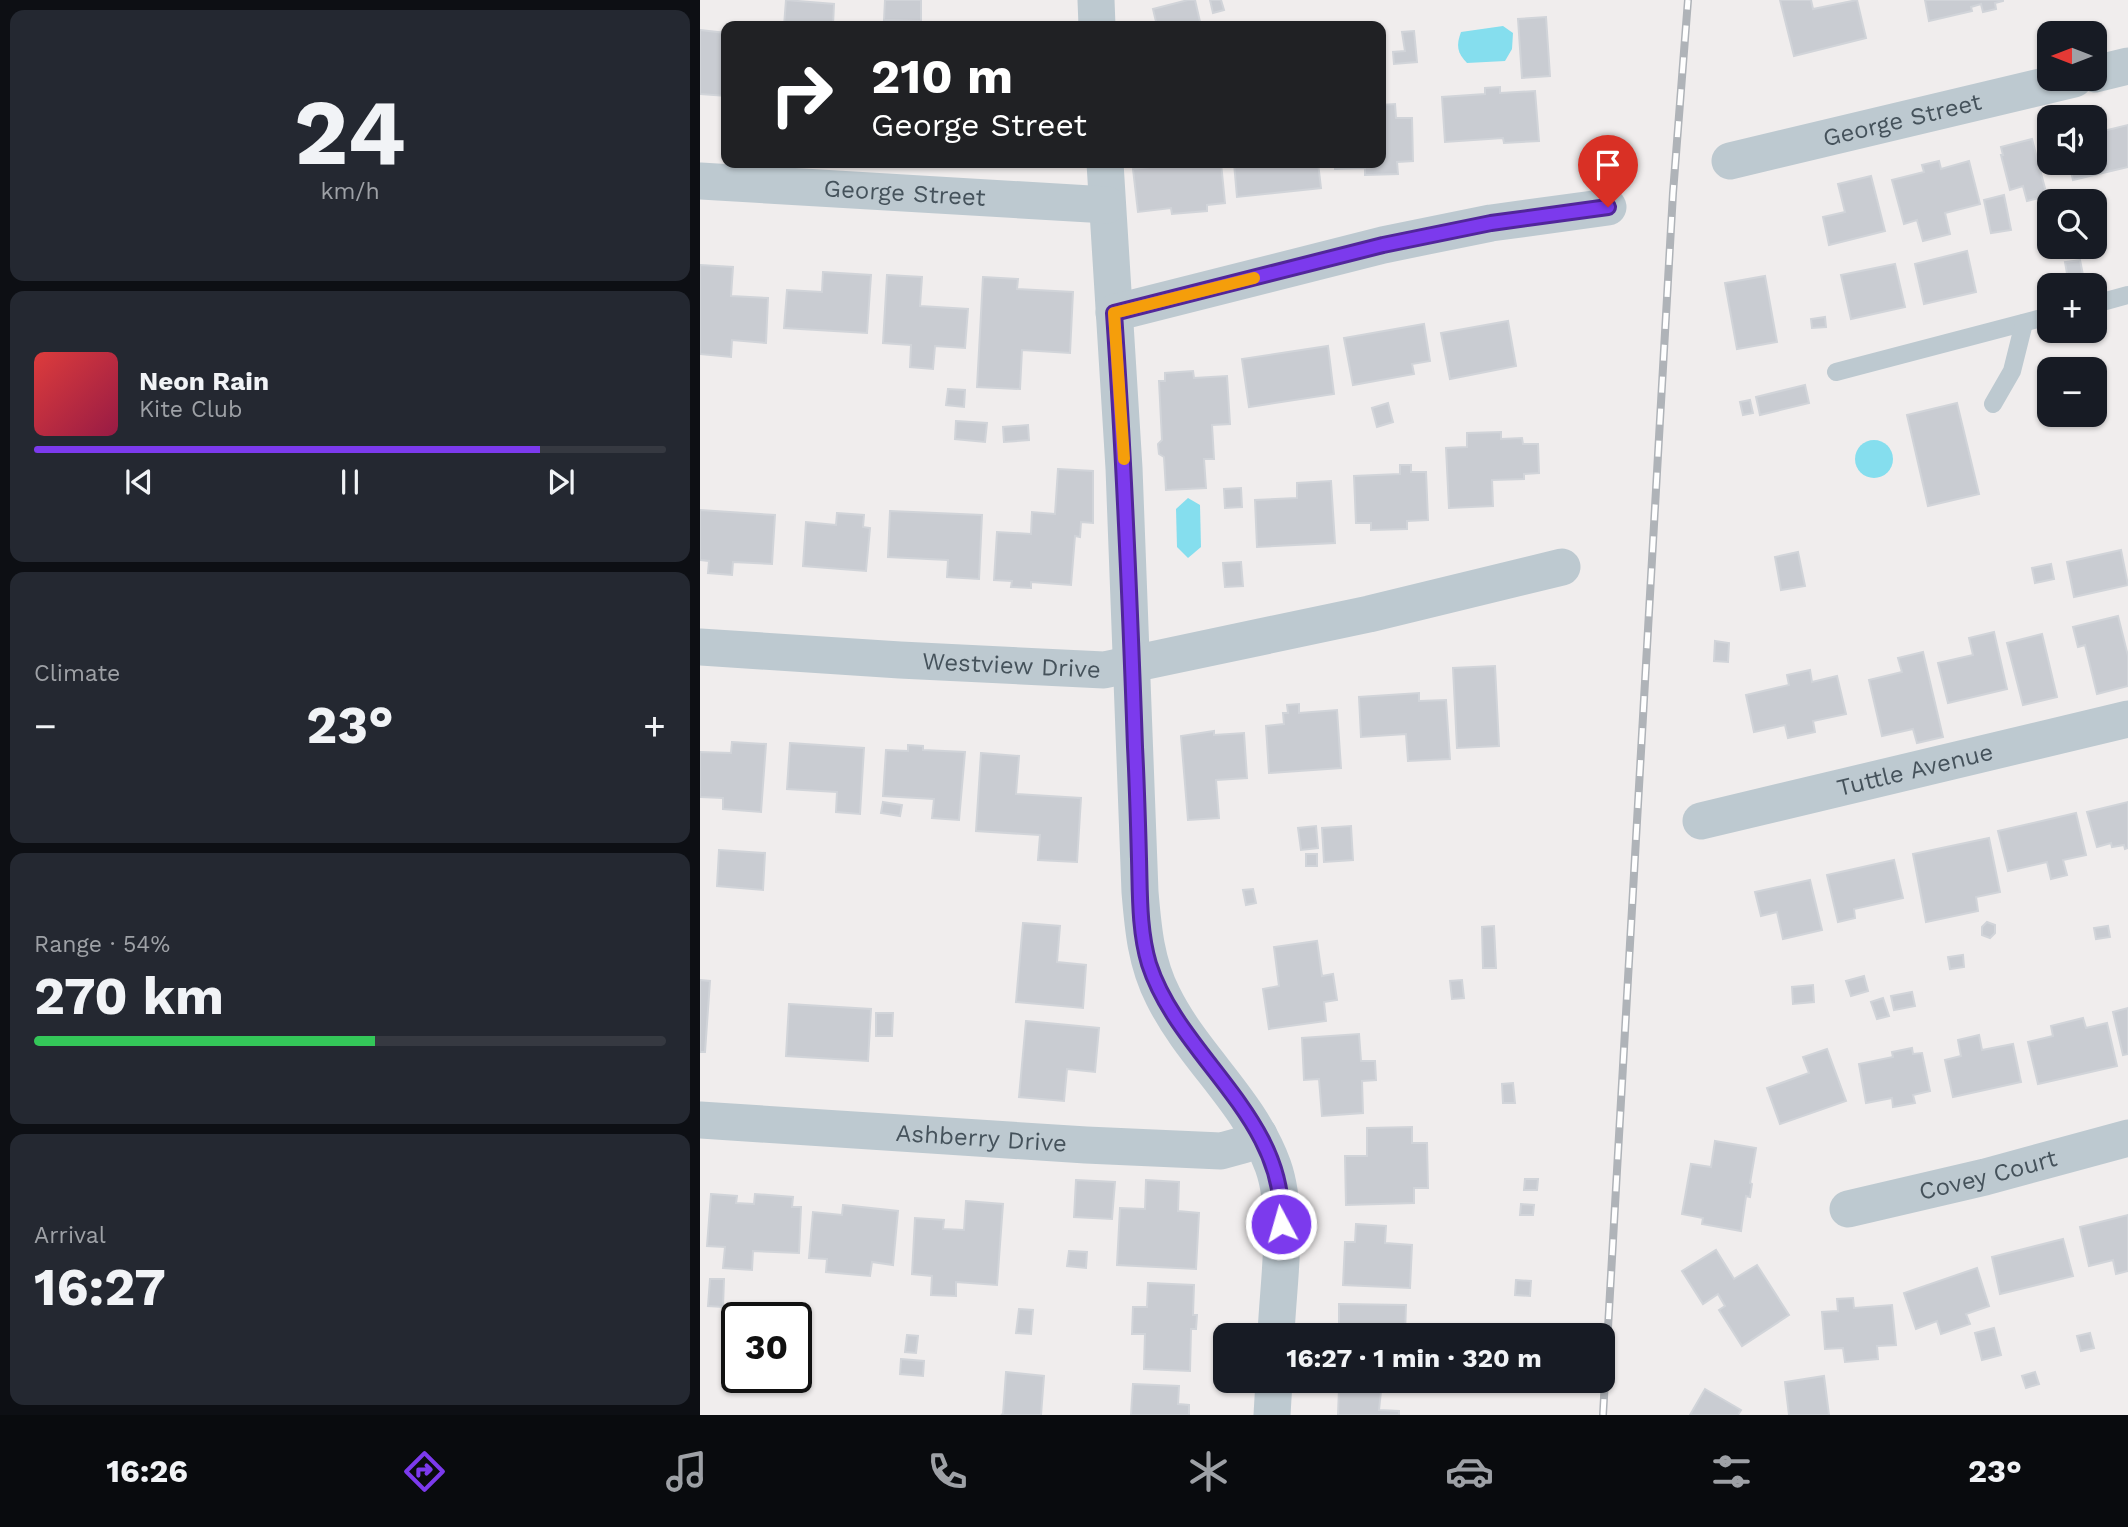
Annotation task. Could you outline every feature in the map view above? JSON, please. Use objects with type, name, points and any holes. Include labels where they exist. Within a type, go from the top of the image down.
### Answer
[{"type":"street","points":[[1096,0],[1097,21]]},
{"type":"street","points":[[2107,71],[2128,66]]},
{"type":"street","name":"George Street","points":[[1730,161],[2037,88]]},
{"type":"street","points":[[1105,168],[1125,481],[1140,892],[1149,963],[1163,996],[1182,1028],[1237,1098],[1259,1135],[1273,1167],[1282,1209],[1277,1323]]},
{"type":"street","name":"George Street","points":[[700,181],[1107,205]]},
{"type":"street","points":[[1114,313],[1383,245],[1491,223],[1608,207]]},
{"type":"street","name":"Westview Drive","points":[[700,647],[1104,670],[1369,614],[1562,567]]},
{"type":"street","name":"Tuttle Avenue","points":[[1701,821],[2128,719]]},
{"type":"street","name":"Ashberry Drive","points":[[700,1120],[1221,1151],[1243,1145],[1259,1135]]},
{"type":"street","name":"Covey Court","points":[[1847,1209],[1985,1177],[2128,1138]]},
{"type":"street","points":[[1272,1415],[1273,1393]]},
{"type":"lane","points":[[2107,301],[2128,295]]},
{"type":"lane","points":[[1836,372],[2037,319]]},
{"type":"lane","points":[[1993,404],[2011,371],[2024,323]]},
{"type":"water","points":[[1503,26],[1513,33],[1512,49],[1505,61],[1467,63],[1458,49],[1461,32]]},
{"type":"water","points":[[1874,440],[1888,445],[1893,459],[1888,473],[1874,478],[1860,473],[1855,459],[1860,445]]},
{"type":"water","points":[[1188,498],[1200,505],[1201,547],[1188,558],[1177,547],[1176,509]]},
{"type":"building","points":[[786,0],[834,4],[833,21],[784,21]]},
{"type":"building","points":[[885,0],[921,0],[921,21],[884,20]]},
{"type":"building","points":[[1195,0],[1200,21],[1156,21],[1153,9]]},
{"type":"building","points":[[1210,0],[1221,0],[1224,10],[1213,13]]},
{"type":"building","points":[[1780,0],[1811,0],[1813,9],[1857,0],[1866,38],[1794,56]]},
{"type":"building","points":[[1925,0],[2003,1],[1995,3],[1996,9],[1983,12],[1981,4],[1971,7],[1972,11],[1929,21]]},
{"type":"building","points":[[1546,17],[1550,76],[1522,78],[1518,19]]},
{"type":"building","points":[[700,30],[721,32],[721,96],[700,94]]},
{"type":"building","points":[[1414,31],[1417,62],[1394,64],[1393,52],[1405,51],[1402,32]]},
{"type":"building","points":[[1500,87],[1500,93],[1535,91],[1539,141],[1504,143],[1503,138],[1445,142],[1442,97],[1485,94],[1485,88]]},
{"type":"building","points":[[1395,104],[1396,118],[1412,118],[1413,161],[1397,162],[1398,174],[1365,175],[1365,168],[1386,168],[1386,105]]},
{"type":"building","points":[[2128,125],[2128,167],[2107,172],[2107,130]]},
{"type":"building","points":[[2032,139],[2037,158],[2037,175],[2041,175],[2045,189],[2037,189],[2037,198],[2027,201],[2023,186],[2010,190],[2001,147]]},
{"type":"building","points":[[1939,161],[1941,169],[1969,161],[1980,204],[1945,213],[1950,234],[1923,241],[1917,220],[1904,224],[1892,180],[1924,172],[1922,165]]},
{"type":"building","points":[[1222,168],[1225,203],[1207,205],[1207,211],[1172,214],[1171,208],[1138,212],[1133,169]]},
{"type":"building","points":[[1234,168],[1319,168],[1321,188],[1237,197]]},
{"type":"building","points":[[2072,175],[2094,175],[2073,180]]},
{"type":"building","points":[[1871,176],[1885,231],[1829,245],[1823,217],[1845,212],[1838,184]]},
{"type":"building","points":[[2004,195],[2011,230],[1991,233],[1984,200]]},
{"type":"building","points":[[1967,251],[1976,292],[1924,304],[1915,264]]},
{"type":"building","points":[[2080,260],[2083,273],[2067,273],[2065,262]]},
{"type":"building","points":[[1895,264],[1905,307],[1851,319],[1841,275]]},
{"type":"building","points":[[700,265],[733,267],[731,296],[768,298],[766,343],[732,340],[731,357],[700,354]]},
{"type":"building","points":[[823,272],[871,275],[867,333],[784,328],[787,290],[822,292]]},
{"type":"building","points":[[887,275],[922,277],[920,306],[968,309],[965,348],[935,346],[933,369],[910,367],[911,345],[883,343]]},
{"type":"building","points":[[1765,276],[1777,342],[1737,349],[1725,283]]},
{"type":"building","points":[[983,277],[1018,279],[1017,289],[1073,292],[1070,353],[1022,350],[1020,389],[977,387]]},
{"type":"building","points":[[1825,317],[1826,327],[1812,328],[1811,319]]},
{"type":"building","points":[[1508,321],[1516,366],[1450,379],[1441,333]]},
{"type":"building","points":[[1424,324],[1430,361],[1412,364],[1414,374],[1353,385],[1344,338]]},
{"type":"building","points":[[1328,346],[1334,394],[1249,407],[1242,359]]},
{"type":"building","points":[[1193,371],[1194,378],[1227,376],[1230,424],[1212,425],[1214,459],[1204,459],[1206,488],[1166,490],[1164,457],[1159,454],[1158,444],[1162,440],[1159,381],[1165,381],[1165,373]]},
{"type":"building","points":[[1805,385],[1809,403],[1760,415],[1756,397]]},
{"type":"building","points":[[948,389],[965,390],[964,407],[946,405]]},
{"type":"building","points":[[1750,400],[1753,413],[1743,415],[1740,402]]},
{"type":"building","points":[[1388,403],[1393,422],[1377,427],[1372,408]]},
{"type":"building","points":[[1957,403],[1979,494],[1928,506],[1907,415]]},
{"type":"building","points":[[956,421],[987,423],[985,442],[955,439]]},
{"type":"building","points":[[1028,425],[1029,440],[1004,442],[1003,427]]},
{"type":"building","points":[[1501,432],[1501,439],[1522,438],[1523,444],[1538,444],[1539,473],[1524,474],[1524,479],[1492,480],[1493,506],[1449,508],[1446,448],[1467,447],[1467,433]]},
{"type":"building","points":[[1400,465],[1411,465],[1411,472],[1426,472],[1428,520],[1407,521],[1407,529],[1371,530],[1371,523],[1356,523],[1354,476],[1400,474]]},
{"type":"building","points":[[1058,469],[1093,471],[1093,523],[1081,522],[1080,537],[1075,536],[1071,585],[1031,582],[1031,588],[1011,587],[1012,581],[994,580],[997,532],[1031,534],[1032,512],[1055,514]]},
{"type":"building","points":[[1331,481],[1335,543],[1257,547],[1255,500],[1297,498],[1297,483]]},
{"type":"building","points":[[1241,488],[1242,507],[1225,508],[1224,489]]},
{"type":"building","points":[[700,510],[775,515],[772,564],[733,562],[732,575],[708,573],[709,561],[700,560]]},
{"type":"building","points":[[890,511],[982,515],[979,579],[947,577],[948,560],[888,557]]},
{"type":"building","points":[[837,513],[864,515],[863,527],[870,528],[866,571],[803,566],[806,522],[836,525]]},
{"type":"building","points":[[2121,550],[2128,585],[2074,597],[2067,562]]},
{"type":"building","points":[[1798,552],[1805,586],[1781,590],[1775,557]]},
{"type":"building","points":[[1241,562],[1243,586],[1225,587],[1223,563]]},
{"type":"building","points":[[2051,564],[2054,579],[2035,583],[2032,568]]},
{"type":"building","points":[[2118,616],[2128,656],[2128,686],[2097,694],[2085,645],[2078,647],[2073,627]]},
{"type":"building","points":[[1994,632],[2007,689],[1948,703],[1938,663],[1973,655],[1969,638]]},
{"type":"building","points":[[2042,634],[2057,697],[2023,705],[2007,643]]},
{"type":"building","points":[[1715,641],[1729,643],[1728,662],[1714,661]]},
{"type":"building","points":[[1923,652],[1943,737],[1917,743],[1913,729],[1882,736],[1869,680],[1902,672],[1898,658]]},
{"type":"building","points":[[1495,666],[1499,746],[1457,748],[1453,668]]},
{"type":"building","points":[[1810,670],[1812,682],[1837,676],[1846,714],[1813,721],[1815,732],[1788,738],[1785,725],[1754,732],[1746,695],[1789,685],[1787,675]]},
{"type":"building","points":[[1419,693],[1419,701],[1446,700],[1450,759],[1408,761],[1406,734],[1361,737],[1359,697]]},
{"type":"building","points":[[1299,704],[1299,713],[1337,710],[1341,768],[1269,773],[1266,726],[1284,724],[1283,713],[1288,713],[1287,705]]},
{"type":"building","points":[[1214,731],[1214,735],[1244,733],[1247,778],[1216,780],[1219,818],[1188,820],[1181,736]]},
{"type":"building","points":[[732,742],[766,744],[761,812],[723,809],[723,798],[700,797],[700,752],[731,753]]},
{"type":"building","points":[[790,743],[864,748],[860,814],[836,812],[837,792],[787,789]]},
{"type":"building","points":[[908,745],[923,746],[923,750],[965,752],[959,820],[932,818],[934,799],[883,796],[886,750],[908,751]]},
{"type":"building","points":[[981,753],[1019,756],[1016,794],[1081,798],[1077,862],[1038,860],[1040,835],[976,831]]},
{"type":"building","points":[[883,802],[902,805],[900,816],[881,813]]},
{"type":"building","points":[[2128,802],[2128,848],[2125,849],[2124,845],[2112,847],[2111,843],[2097,847],[2087,812]]},
{"type":"building","points":[[2076,813],[2086,855],[2063,860],[2067,875],[2051,879],[2047,862],[2008,871],[1998,831]]},
{"type":"building","points":[[1316,826],[1318,848],[1301,850],[1298,828]]},
{"type":"building","points":[[1351,826],[1353,860],[1324,862],[1322,828]]},
{"type":"building","points":[[1989,838],[2000,892],[1976,897],[1978,911],[1926,922],[1913,854]]},
{"type":"building","points":[[719,850],[765,853],[763,890],[717,886]]},
{"type":"building","points":[[1306,854],[1317,854],[1317,866],[1306,866]]},
{"type":"building","points":[[1894,860],[1903,898],[1854,909],[1855,918],[1838,922],[1827,875]]},
{"type":"building","points":[[1810,880],[1822,930],[1783,939],[1777,912],[1761,916],[1755,892]]},
{"type":"building","points":[[1253,889],[1256,903],[1246,905],[1243,890]]},
{"type":"building","points":[[1987,922],[1995,925],[1995,933],[1990,938],[1982,935],[1982,927]]},
{"type":"building","points":[[1023,923],[1060,926],[1057,962],[1086,965],[1083,1008],[1016,1002]]},
{"type":"building","points":[[1494,926],[1496,968],[1483,968],[1482,927]]},
{"type":"building","points":[[2108,926],[2110,937],[2096,939],[2094,928]]},
{"type":"building","points":[[1317,941],[1322,976],[1333,974],[1337,1000],[1324,1002],[1326,1021],[1269,1029],[1263,989],[1279,986],[1274,947]]},
{"type":"building","points":[[1963,955],[1964,967],[1950,969],[1948,957]]},
{"type":"building","points":[[1864,976],[1868,991],[1851,996],[1846,981]]},
{"type":"building","points":[[700,980],[710,981],[705,1052],[700,1052]]},
{"type":"building","points":[[1462,980],[1464,998],[1452,999],[1450,981]]},
{"type":"building","points":[[1813,985],[1814,1002],[1793,1004],[1792,987]]},
{"type":"building","points":[[1912,992],[1915,1006],[1894,1010],[1891,996]]},
{"type":"building","points":[[1883,998],[1889,1016],[1877,1019],[1871,1002]]},
{"type":"building","points":[[789,1004],[871,1009],[868,1061],[786,1056]]},
{"type":"building","points":[[2128,1008],[2128,1054],[2123,1055],[2113,1012]]},
{"type":"building","points":[[876,1013],[893,1013],[892,1036],[876,1036]]},
{"type":"building","points":[[2083,1018],[2086,1028],[2107,1023],[2117,1066],[2038,1084],[2028,1042],[2053,1036],[2051,1026]]},
{"type":"building","points":[[1026,1021],[1099,1028],[1095,1072],[1067,1069],[1064,1101],[1019,1097]]},
{"type":"building","points":[[1359,1034],[1361,1061],[1375,1061],[1376,1080],[1362,1081],[1363,1113],[1322,1116],[1319,1079],[1304,1080],[1302,1038]]},
{"type":"building","points":[[1979,1035],[1982,1050],[2013,1044],[2021,1082],[1953,1097],[1945,1060],[1961,1056],[1958,1040]]},
{"type":"building","points":[[1912,1048],[1913,1054],[1922,1053],[1930,1091],[1913,1095],[1915,1103],[1893,1107],[1892,1098],[1866,1103],[1859,1064],[1893,1057],[1892,1052]]},
{"type":"building","points":[[1827,1049],[1846,1101],[1780,1124],[1767,1088],[1809,1073],[1803,1057]]},
{"type":"building","points":[[1513,1083],[1515,1103],[1503,1103],[1502,1084]]},
{"type":"building","points":[[1412,1127],[1412,1143],[1427,1143],[1428,1188],[1414,1188],[1414,1203],[1346,1205],[1345,1156],[1367,1156],[1367,1128]]},
{"type":"building","points":[[1715,1141],[1756,1148],[1750,1197],[1746,1196],[1741,1231],[1702,1224],[1703,1218],[1682,1214],[1691,1164],[1711,1167]]},
{"type":"building","points":[[1525,1179],[1538,1179],[1537,1190],[1524,1190]]},
{"type":"building","points":[[1076,1180],[1115,1182],[1112,1219],[1074,1217]]},
{"type":"building","points":[[1146,1180],[1179,1182],[1178,1211],[1199,1213],[1196,1269],[1117,1265],[1120,1208],[1145,1209]]},
{"type":"building","points":[[711,1194],[737,1196],[736,1203],[754,1204],[755,1194],[793,1197],[792,1207],[801,1207],[799,1253],[753,1251],[752,1270],[723,1268],[725,1247],[707,1246]]},
{"type":"building","points":[[966,1201],[1003,1204],[997,1285],[956,1282],[956,1296],[931,1295],[932,1276],[912,1274],[915,1218],[944,1220],[943,1229],[964,1230]]},
{"type":"building","points":[[1521,1204],[1534,1205],[1533,1215],[1520,1215]]},
{"type":"building","points":[[843,1205],[898,1211],[893,1265],[872,1262],[870,1276],[826,1272],[827,1259],[809,1258],[813,1212],[842,1215]]},
{"type":"building","points":[[2128,1215],[2128,1271],[2116,1274],[2113,1260],[2089,1266],[2080,1227]]},
{"type":"building","points":[[1356,1224],[1386,1226],[1385,1243],[1412,1245],[1410,1288],[1343,1285],[1345,1242],[1355,1242]]},
{"type":"building","points":[[2063,1239],[2073,1276],[2000,1294],[1992,1257]]},
{"type":"building","points":[[1716,1250],[1734,1279],[1757,1265],[1789,1315],[1742,1346],[1719,1310],[1725,1306],[1718,1294],[1703,1304],[1682,1271]]},
{"type":"building","points":[[1069,1251],[1087,1252],[1086,1268],[1067,1266]]},
{"type":"building","points":[[1977,1268],[1989,1306],[1966,1314],[1970,1324],[1941,1334],[1937,1321],[1916,1329],[1904,1293]]},
{"type":"building","points":[[710,1279],[724,1279],[721,1307],[708,1306]]},
{"type":"building","points":[[1516,1280],[1531,1281],[1530,1296],[1515,1295]]},
{"type":"building","points":[[1148,1283],[1194,1285],[1193,1315],[1197,1315],[1196,1329],[1191,1329],[1190,1371],[1144,1369],[1145,1334],[1132,1334],[1133,1307],[1147,1307]]},
{"type":"building","points":[[1853,1298],[1854,1308],[1892,1305],[1896,1345],[1877,1346],[1878,1359],[1845,1362],[1843,1348],[1825,1349],[1822,1312],[1838,1311],[1837,1299]]},
{"type":"building","points":[[1339,1304],[1406,1305],[1405,1323],[1339,1323]]},
{"type":"building","points":[[1019,1309],[1033,1310],[1031,1334],[1016,1333]]},
{"type":"building","points":[[1994,1328],[2001,1355],[1982,1360],[1975,1333]]},
{"type":"building","points":[[2090,1333],[2094,1348],[2081,1351],[2077,1336]]},
{"type":"building","points":[[907,1335],[918,1336],[916,1353],[905,1352]]},
{"type":"building","points":[[901,1359],[924,1361],[923,1376],[900,1374]]},
{"type":"building","points":[[1006,1372],[1044,1376],[1041,1415],[1001,1415]]},
{"type":"building","points":[[2035,1372],[2039,1384],[2026,1388],[2022,1376]]},
{"type":"building","points":[[1824,1376],[1829,1415],[1789,1415],[1785,1382]]},
{"type":"building","points":[[1133,1384],[1179,1386],[1178,1404],[1189,1405],[1189,1415],[1131,1415]]},
{"type":"building","points":[[1705,1389],[1741,1410],[1738,1415],[1690,1415]]},
{"type":"building","points":[[1339,1393],[1381,1393],[1379,1410],[1399,1411],[1399,1415],[1338,1415]]},
{"type":"railway","points":[[1603,1415],[1673,193],[1688,0]]},
{"type":"slow traffic","points":[[1124,459],[1114,313],[1254,278]]},
{"type":"route","points":[[1281,1224],[1282,1209],[1273,1167],[1259,1135],[1237,1098],[1182,1028],[1163,996],[1149,963],[1143,931],[1124,468],[1114,313],[1383,245],[1491,223],[1608,207]]}]
